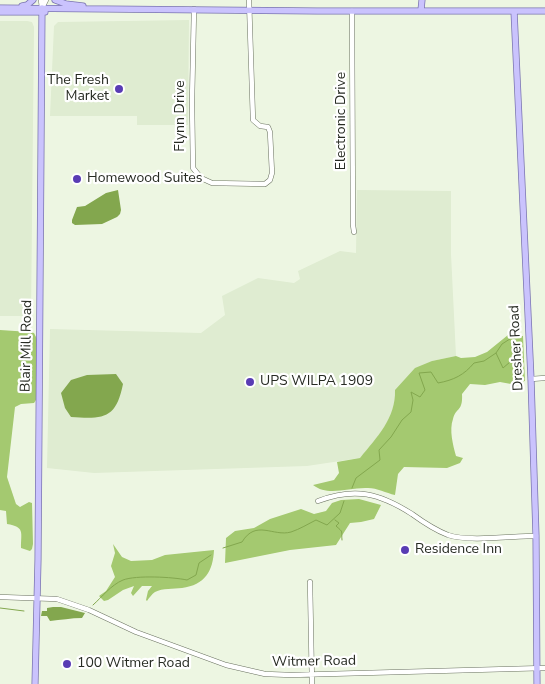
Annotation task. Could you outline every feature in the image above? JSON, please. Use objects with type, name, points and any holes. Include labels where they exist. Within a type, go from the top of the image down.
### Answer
[{"type":"main road","points":[[2,9],[24,6],[32,0]]},
{"type":"main road","points":[[55,0],[90,8]]},
{"type":"main road","points":[[421,10],[422,0]]},
{"type":"main road","points":[[42,10],[90,8],[545,11]]},
{"type":"main road","points":[[2,9],[97,12],[106,9]]},
{"type":"main road","name":"Blair Mill Road","points":[[35,684],[38,560],[42,10]]},
{"type":"main road","name":"Dresher Road","points":[[514,11],[531,378],[536,536],[537,684]]},
{"type":"street","points":[[41,0],[42,10]]},
{"type":"street","points":[[42,10],[46,0]]},
{"type":"street","points":[[248,10],[249,0]]},
{"type":"street","name":"Flynn Drive","points":[[194,9],[192,164],[202,178],[212,183],[265,184],[270,180],[272,173],[270,132],[268,127],[260,126],[253,120],[248,10]]},
{"type":"street","name":"Electronic Drive","points":[[352,11],[354,232]]},
{"type":"street","points":[[531,378],[545,378]]},
{"type":"street","points":[[318,501],[339,494],[364,493],[390,501],[431,527],[454,536],[468,538],[536,536]]},
{"type":"street","points":[[310,582],[312,684]]},
{"type":"street","name":"Witmer Road","points":[[0,597],[57,599],[89,610],[136,632],[226,665],[265,674],[545,668]]},
{"type":"shaded area","points":[[189,20],[188,125],[137,125],[137,116],[50,116],[54,26],[58,22]]},
{"type":"shaded area","points":[[0,21],[27,21],[32,22],[34,27],[31,316],[0,316]]},
{"type":"shaded area","points":[[118,190],[121,210],[117,217],[102,224],[75,225],[72,223],[77,207],[85,206],[106,193]]},
{"type":"shaded area","points":[[357,190],[451,191],[451,254],[456,356],[432,361],[396,404],[384,429],[360,458],[307,466],[94,473],[47,468],[50,329],[201,333],[225,315],[222,296],[258,278],[294,283],[300,279],[298,271],[340,251],[356,253]]},
{"type":"shaded area","points":[[0,330],[30,332],[34,333],[37,339],[36,400],[34,403],[21,404],[15,407],[7,477],[16,504],[20,507],[29,502],[32,503],[33,544],[30,551],[21,548],[21,531],[13,525],[7,524],[6,511],[0,510]]},
{"type":"shaded area","points":[[508,335],[523,336],[525,381],[511,384],[500,382],[485,385],[470,384],[462,394],[461,404],[454,415],[451,428],[456,456],[463,458],[460,463],[447,468],[404,467],[398,474],[395,495],[371,488],[332,491],[319,489],[313,485],[334,480],[339,473],[337,462],[360,458],[379,435],[389,418],[395,390],[415,368],[432,361],[456,356],[461,358],[475,357],[487,352]]},
{"type":"shaded area","points":[[116,374],[123,384],[117,404],[112,410],[100,417],[71,417],[65,408],[61,393],[71,380],[87,375]]},
{"type":"shaded area","points":[[359,499],[381,505],[374,519],[350,523],[336,545],[290,550],[225,563],[226,538],[235,531],[254,528],[270,519],[301,509],[314,514],[326,511],[332,503],[341,500]]},
{"type":"shaded area","points":[[113,544],[122,557],[131,561],[152,560],[165,555],[214,550],[210,570],[197,584],[155,592],[147,601],[148,591],[152,586],[142,586],[133,596],[131,593],[134,586],[104,601],[99,596],[106,591],[115,577],[111,566],[115,553]]},
{"type":"shaded area","points":[[53,607],[85,613],[82,618],[50,621],[47,616],[41,616],[42,611],[47,611],[47,608]]},
{"type":"waterway","points":[[496,353],[502,344],[513,337],[520,326]]},
{"type":"waterway","points":[[352,488],[356,478],[380,460],[379,450],[391,437],[402,420],[411,412],[413,400],[411,392],[420,397],[425,390],[419,373],[431,372],[438,383],[458,376],[474,363],[484,361],[496,353],[503,368],[510,362]]},
{"type":"waterway","points":[[223,548],[242,542],[253,531],[291,532],[316,520],[327,525],[340,513],[344,501]]},
{"type":"waterway","points":[[335,520],[339,523],[336,526],[342,532],[342,540]]},
{"type":"waterway","points":[[93,605],[111,588],[129,578],[155,577],[187,580],[196,575],[199,563],[211,555]]},
{"type":"waterway","points":[[0,608],[24,611]]},
{"type":"place","name":"The Fresh Market","points":[[119,89]]},
{"type":"place","name":"Homewood Suites","points":[[77,179]]},
{"type":"place","name":"UPS WILPA 1909","points":[[250,382]]},
{"type":"place","name":"Residence Inn","points":[[405,550]]},
{"type":"place","name":"100 Witmer Road","points":[[67,664]]}]
